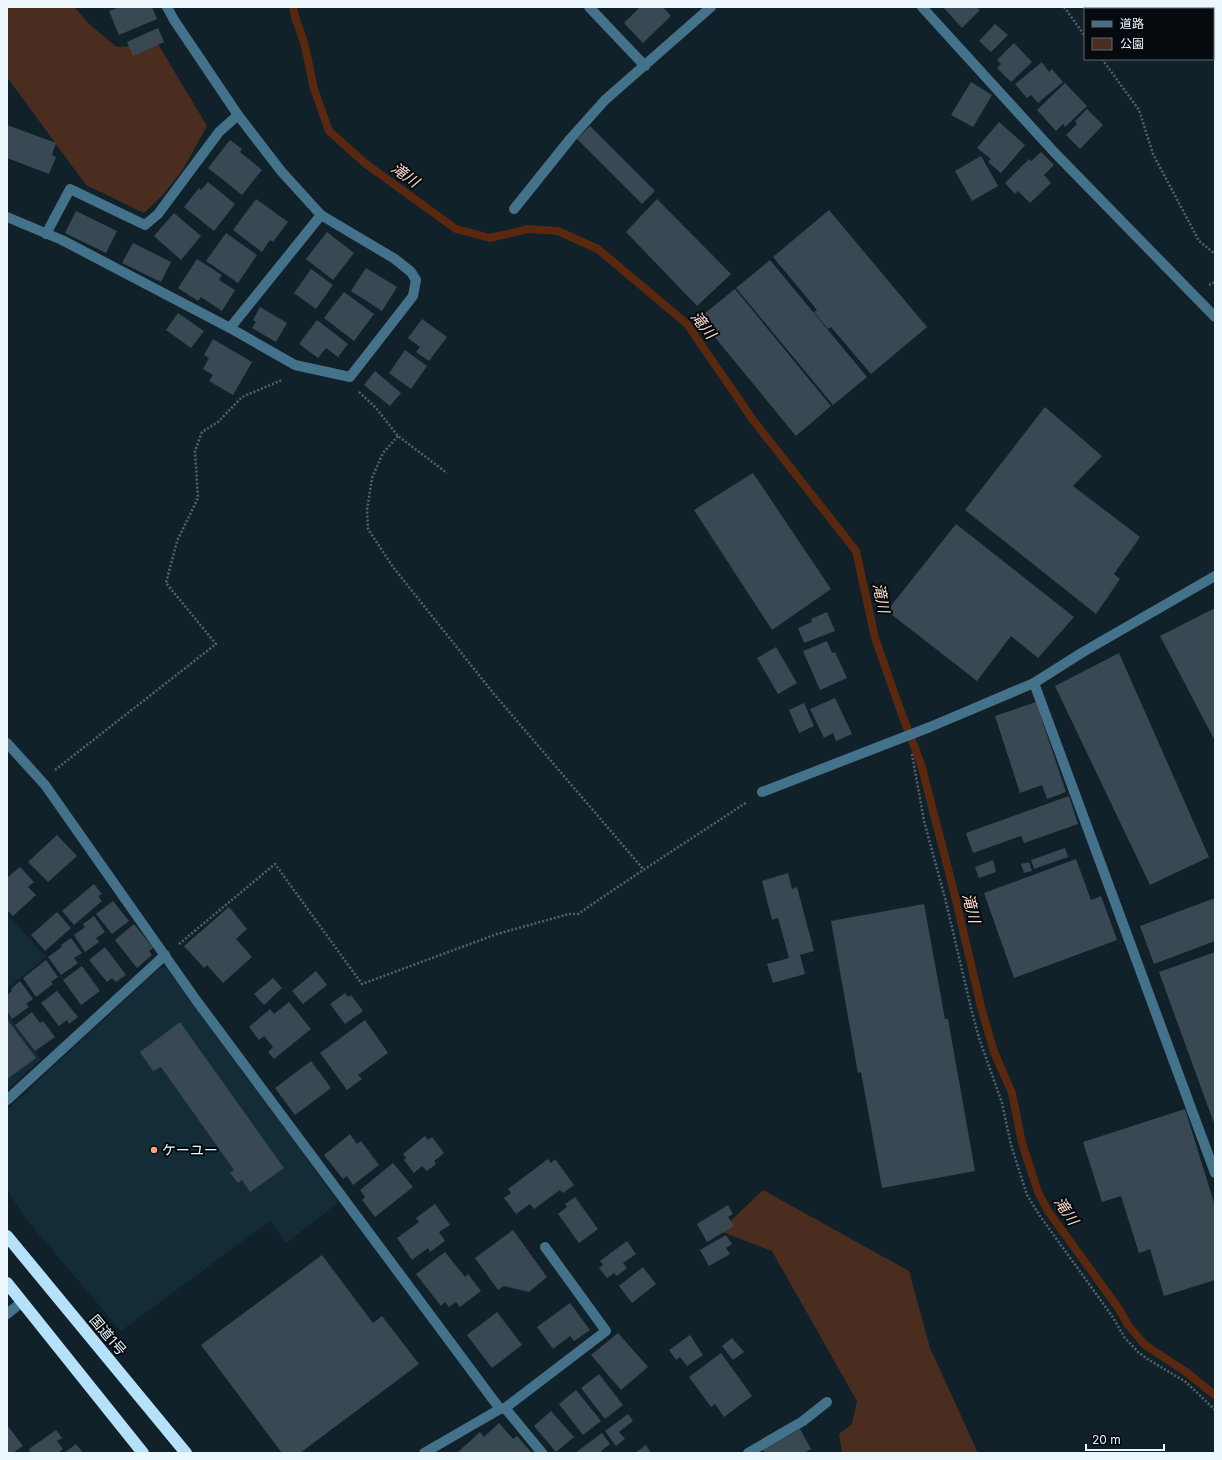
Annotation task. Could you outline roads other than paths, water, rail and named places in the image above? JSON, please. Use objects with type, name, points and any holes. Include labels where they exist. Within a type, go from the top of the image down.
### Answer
[{"type":"highway","name":"国道1号","points":[[7,1236],[186,1453]]},
{"type":"highway","points":[[7,1284],[142,1453]]},
{"type":"street","points":[[7,217],[62,240],[230,328],[295,365],[350,377],[413,296],[416,280],[411,272],[395,259],[321,215],[281,171],[238,116],[174,20],[167,7]]},
{"type":"street","points":[[589,7],[646,66]]},
{"type":"street","points":[[514,209],[571,138],[605,100],[646,66],[711,7]]},
{"type":"street","points":[[922,7],[1054,152],[1215,317]]},
{"type":"street","points":[[46,234],[70,189],[145,224],[158,214],[219,132],[238,116]]},
{"type":"street","points":[[230,328],[321,215]]},
{"type":"street","points":[[762,792],[930,727],[1034,683],[1083,652],[1215,576]]},
{"type":"street","points":[[1034,683],[1215,1174]]},
{"type":"street","points":[[7,743],[40,781],[201,1006],[503,1408],[542,1453]]},
{"type":"street","points":[[7,1100],[165,955]]},
{"type":"street","points":[[424,1453],[503,1408],[606,1331],[545,1247]]},
{"type":"street","points":[[7,1314],[22,1302]]},
{"type":"street","points":[[748,1453],[803,1421],[826,1402]]},
{"type":"waterway","name":"滝川","points":[[293,7],[296,21],[295,16],[305,46],[314,89],[329,131],[366,164],[456,229],[490,238],[528,229],[558,231],[598,249],[687,324],[753,420],[856,551],[875,638],[921,764],[955,896],[981,1007],[994,1052],[1012,1093],[1022,1143],[1038,1192],[1048,1211],[1119,1309],[1128,1325],[1145,1345],[1186,1372],[1215,1395]]},
{"type":"place","name":"ケーユー","points":[[154,1150]]}]
